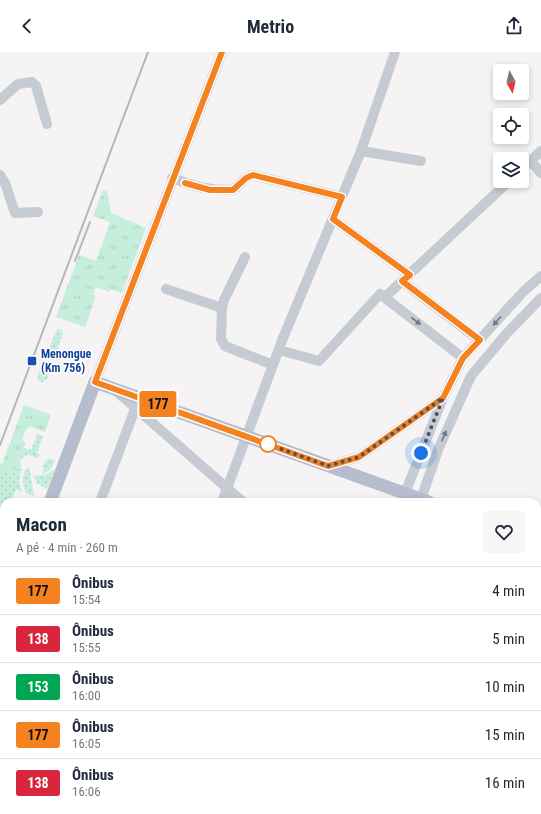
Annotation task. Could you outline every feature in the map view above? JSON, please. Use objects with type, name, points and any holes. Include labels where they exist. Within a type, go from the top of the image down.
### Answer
[{"type":"main road","points":[[52,498],[95,382],[353,475],[404,498]]},
{"type":"street","points":[[95,382],[172,178],[222,52]]},
{"type":"street","points":[[224,498],[245,436],[273,365],[361,152],[396,52]]},
{"type":"street","points":[[0,100],[18,84],[32,82],[36,86],[47,124]]},
{"type":"street","points":[[541,151],[531,161],[541,172]]},
{"type":"street","points":[[361,152],[421,161]]},
{"type":"street","points":[[0,175],[6,183],[15,213],[38,212]]},
{"type":"street","points":[[172,178],[197,188],[210,190],[233,190],[246,178],[253,175],[342,197]]},
{"type":"street","points":[[385,297],[502,188]]},
{"type":"street","points":[[333,219],[480,340]]},
{"type":"street","points":[[246,257],[224,300],[222,308],[222,343],[273,365]]},
{"type":"street","points":[[404,498],[443,398],[463,358],[524,292],[541,276]]},
{"type":"street","points":[[166,289],[222,308]]},
{"type":"street","points":[[425,498],[438,450],[471,376],[507,333],[539,302],[524,292]]},
{"type":"street","points":[[279,350],[319,361],[380,294],[463,358]]},
{"type":"street","points":[[457,369],[471,376]]},
{"type":"street","points":[[113,388],[135,409],[238,498]]},
{"type":"street","points":[[328,466],[359,457],[443,398]]},
{"type":"street","points":[[102,498],[135,409]]},
{"type":"street","points":[[353,475],[359,457]]},
{"type":"green space","points":[[103,190],[107,191],[111,213],[146,228],[122,293],[111,289],[109,292],[96,287],[93,295],[96,296],[85,327],[56,317],[79,255],[96,261],[110,222],[93,216]]},
{"type":"green space","points":[[57,329],[62,330],[63,334],[55,356],[51,358],[47,353]]},
{"type":"green space","points":[[45,362],[50,363],[51,368],[47,379],[42,382],[39,381],[37,377],[42,365]]},
{"type":"green space","points":[[24,405],[51,415],[45,432],[29,426],[28,429],[26,429],[22,440],[26,442],[13,475],[0,470],[0,463],[2,464]]},
{"type":"green space","points":[[37,434],[43,436],[37,453],[40,455],[37,458],[28,455],[22,458],[20,462],[22,470],[19,481],[22,492],[16,489],[13,498],[0,498],[0,470],[13,475],[24,448],[31,450]]},
{"type":"green space","points":[[48,458],[55,460],[54,463],[49,471],[42,474],[44,470],[42,465]]},
{"type":"green space","points":[[29,467],[34,496],[26,493],[23,482],[24,473]]},
{"type":"green space","points":[[55,469],[47,489],[38,484],[33,476],[46,475]]},
{"type":"railway","points":[[0,445],[148,52]]},
{"type":"railway","points":[[75,261],[90,222]]},
{"type":"bus line","name":"177","points":[[185,183],[197,188],[210,190],[233,190],[250,175],[253,175],[342,197],[333,219],[410,275],[402,281],[480,340],[463,358],[443,398],[359,457],[328,466],[95,382],[172,178],[222,52]]},
{"type":"place","name":"Menongue (Km 756)","points":[[32,361]]},
{"type":"route","points":[[268,444],[328,466],[359,457],[443,398],[421,453]]}]
